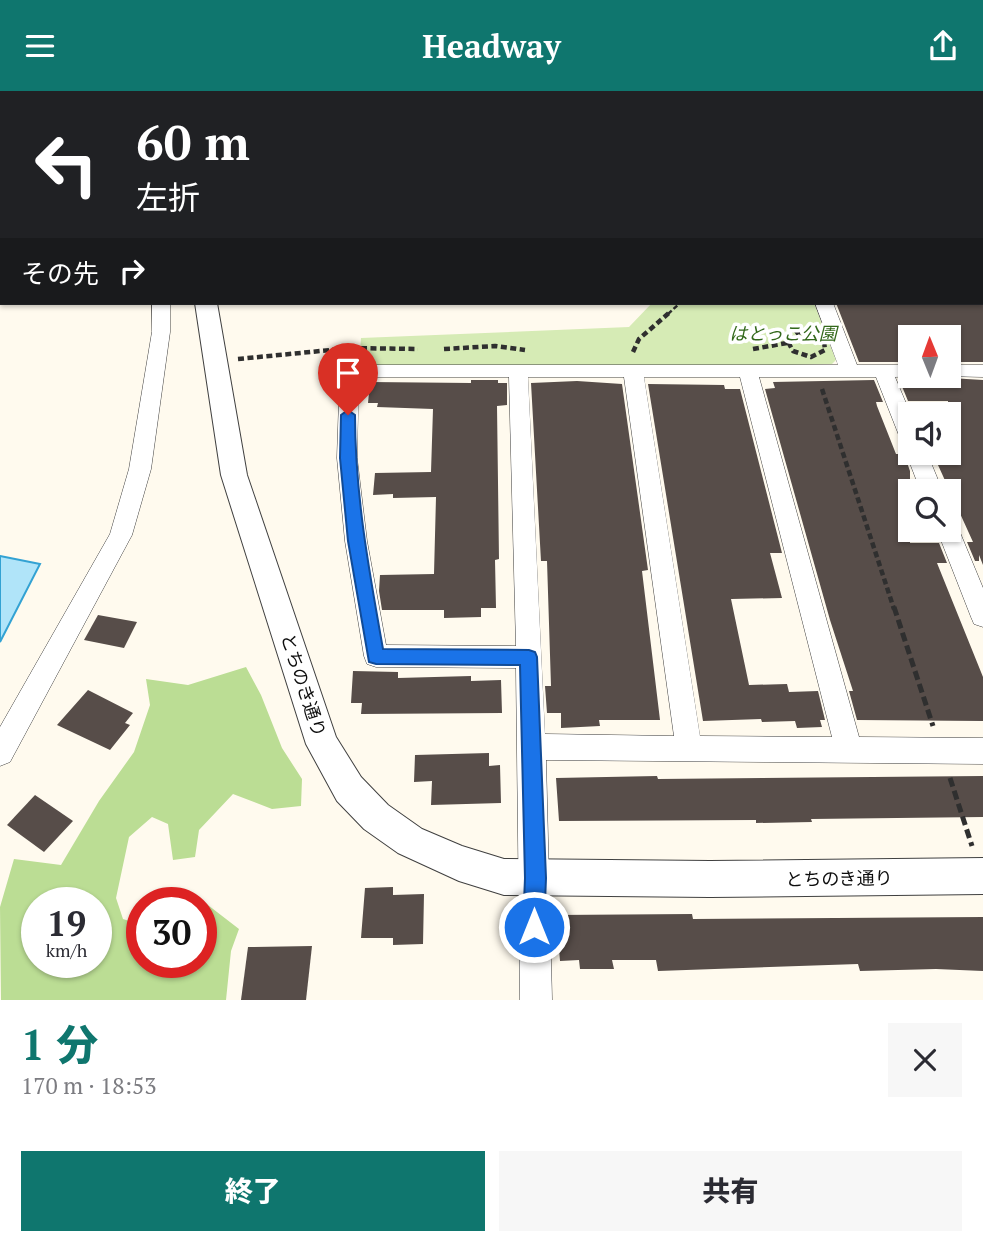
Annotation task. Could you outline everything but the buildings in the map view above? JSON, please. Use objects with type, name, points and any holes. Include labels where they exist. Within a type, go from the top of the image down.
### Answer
[{"type":"street","points":[[0,753],[121,535],[140,469],[161,332],[161,305]]},
{"type":"street","name":"とちのき通り","points":[[206,305],[234,475],[322,744],[349,789],[376,817],[410,841],[459,863],[503,877],[710,880],[978,863]]},
{"type":"street","points":[[825,305],[850,371]]},
{"type":"street","points":[[633,361],[689,749]]},
{"type":"street","points":[[529,657],[376,656],[356,541],[347,458],[350,371],[518,371],[633,361],[748,371],[898,371]]},
{"type":"street","points":[[518,371],[532,747],[536,1000]]},
{"type":"street","points":[[748,371],[849,750]]},
{"type":"street","points":[[883,371],[898,408]]},
{"type":"street","points":[[961,371],[983,371]]},
{"type":"street","points":[[953,542],[983,617]]},
{"type":"street","points":[[532,747],[983,751]]},
{"type":"path","points":[[633,361],[639,339],[678,305]]},
{"type":"path","points":[[810,333],[821,339],[826,348],[819,355],[804,356],[793,351],[787,340],[793,334],[810,333]]},
{"type":"path","points":[[216,362],[343,349]]},
{"type":"path","points":[[816,371],[978,863]]},
{"type":"green space","name":"はとっこ公園","points":[[650,305],[815,305],[836,360],[832,364],[793,365],[359,366],[361,338],[629,327]]},
{"type":"green space","points":[[246,667],[261,695],[282,748],[302,779],[301,806],[272,809],[233,794],[199,830],[195,857],[173,860],[168,824],[152,817],[129,837],[116,898],[123,919],[126,920],[126,978],[217,978],[217,912],[239,929],[231,951],[226,1000],[1,1000],[0,907],[14,859],[61,865],[99,801],[134,752],[150,705],[146,679],[188,685]]},
{"type":"water","points":[[0,556],[40,564],[0,642]]},
{"type":"route","points":[[348,415],[347,458],[356,541],[376,656],[529,657],[534,813],[534,927]]}]
